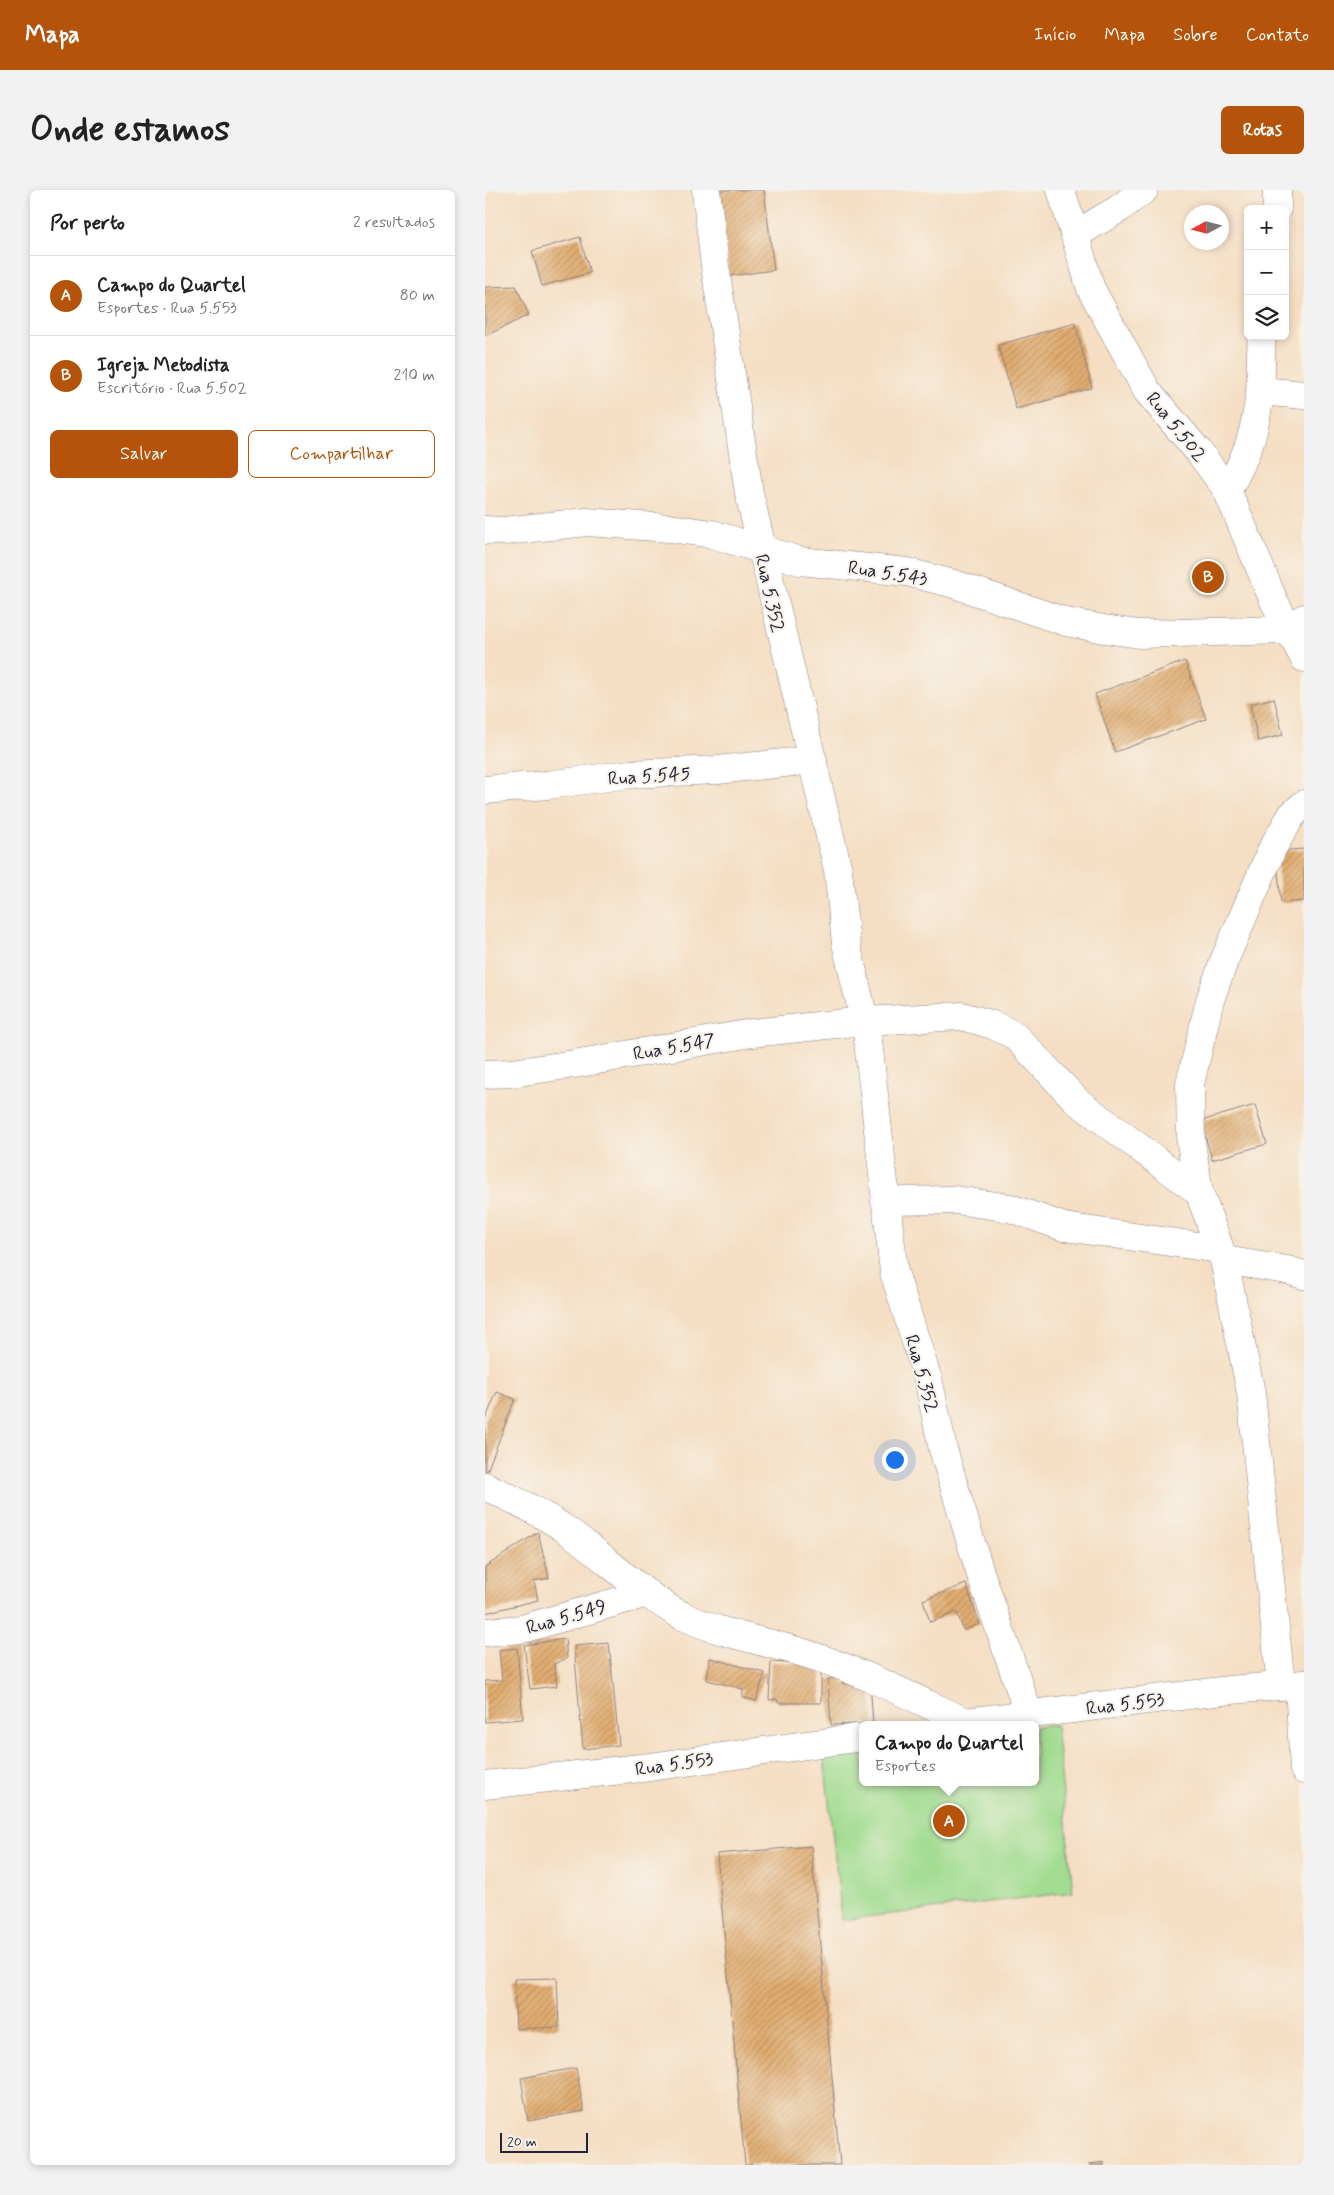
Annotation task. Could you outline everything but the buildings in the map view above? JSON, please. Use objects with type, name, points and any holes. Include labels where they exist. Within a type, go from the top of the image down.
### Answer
[{"type":"street","name":"Rua 5.352","points":[[706,190],[715,266],[749,493],[838,870],[846,943],[864,1021],[874,1079],[885,1201],[894,1272],[929,1383],[943,1449],[979,1570],[1029,1715]]},
{"type":"street","name":"Rua 5.502","points":[[1061,190],[1091,289],[1147,391],[1199,452],[1227,490],[1274,601],[1296,624],[1304,658]]},
{"type":"street","points":[[1075,235],[1120,208],[1144,190]]},
{"type":"street","points":[[1277,190],[1277,205]]},
{"type":"street","points":[[1227,490],[1239,470],[1254,434],[1260,390],[1262,340]]},
{"type":"street","points":[[1260,390],[1304,395]]},
{"type":"street","name":"Rua 5.543","points":[[485,530],[505,531],[587,522],[634,524],[712,534],[762,551],[800,561],[907,572],[954,584],[1066,622],[1104,630],[1139,634],[1296,624]]},
{"type":"street","name":"Rua 5.545","points":[[485,790],[548,786],[630,774],[717,770],[813,760]]},
{"type":"street","points":[[1304,804],[1292,815],[1273,847],[1225,961],[1210,1000],[1190,1084],[1191,1142],[1199,1192],[1221,1254],[1251,1392],[1295,1685],[1304,1770]]},
{"type":"street","name":"Rua 5.547","points":[[485,1074],[511,1073],[574,1064],[752,1033],[864,1021],[962,1016],[993,1025],[1014,1035],[1077,1101],[1199,1192]]},
{"type":"street","points":[[885,1201],[956,1200],[1010,1208],[1064,1227],[1221,1254],[1304,1275]]},
{"type":"street","points":[[485,1486],[533,1509],[563,1529],[647,1593],[683,1616],[712,1627],[808,1654],[846,1667],[952,1721]]},
{"type":"street","name":"Rua 5.549","points":[[485,1632],[522,1629],[647,1593]]},
{"type":"street","name":"Rua 5.553","points":[[974,1721],[1230,1690],[1295,1685]]},
{"type":"street","name":"Rua 5.553","points":[[485,1785],[650,1767],[859,1738]]},
{"type":"green space","points":[[1056,1725],[1073,1892],[842,1920],[823,1749],[859,1745],[859,1786],[1039,1786],[1039,1727]]},
{"type":"place","name":"Igreja Metodista","points":[[1208,577]]},
{"type":"place","name":"Campo do Quartel","points":[[949,1821]]}]
